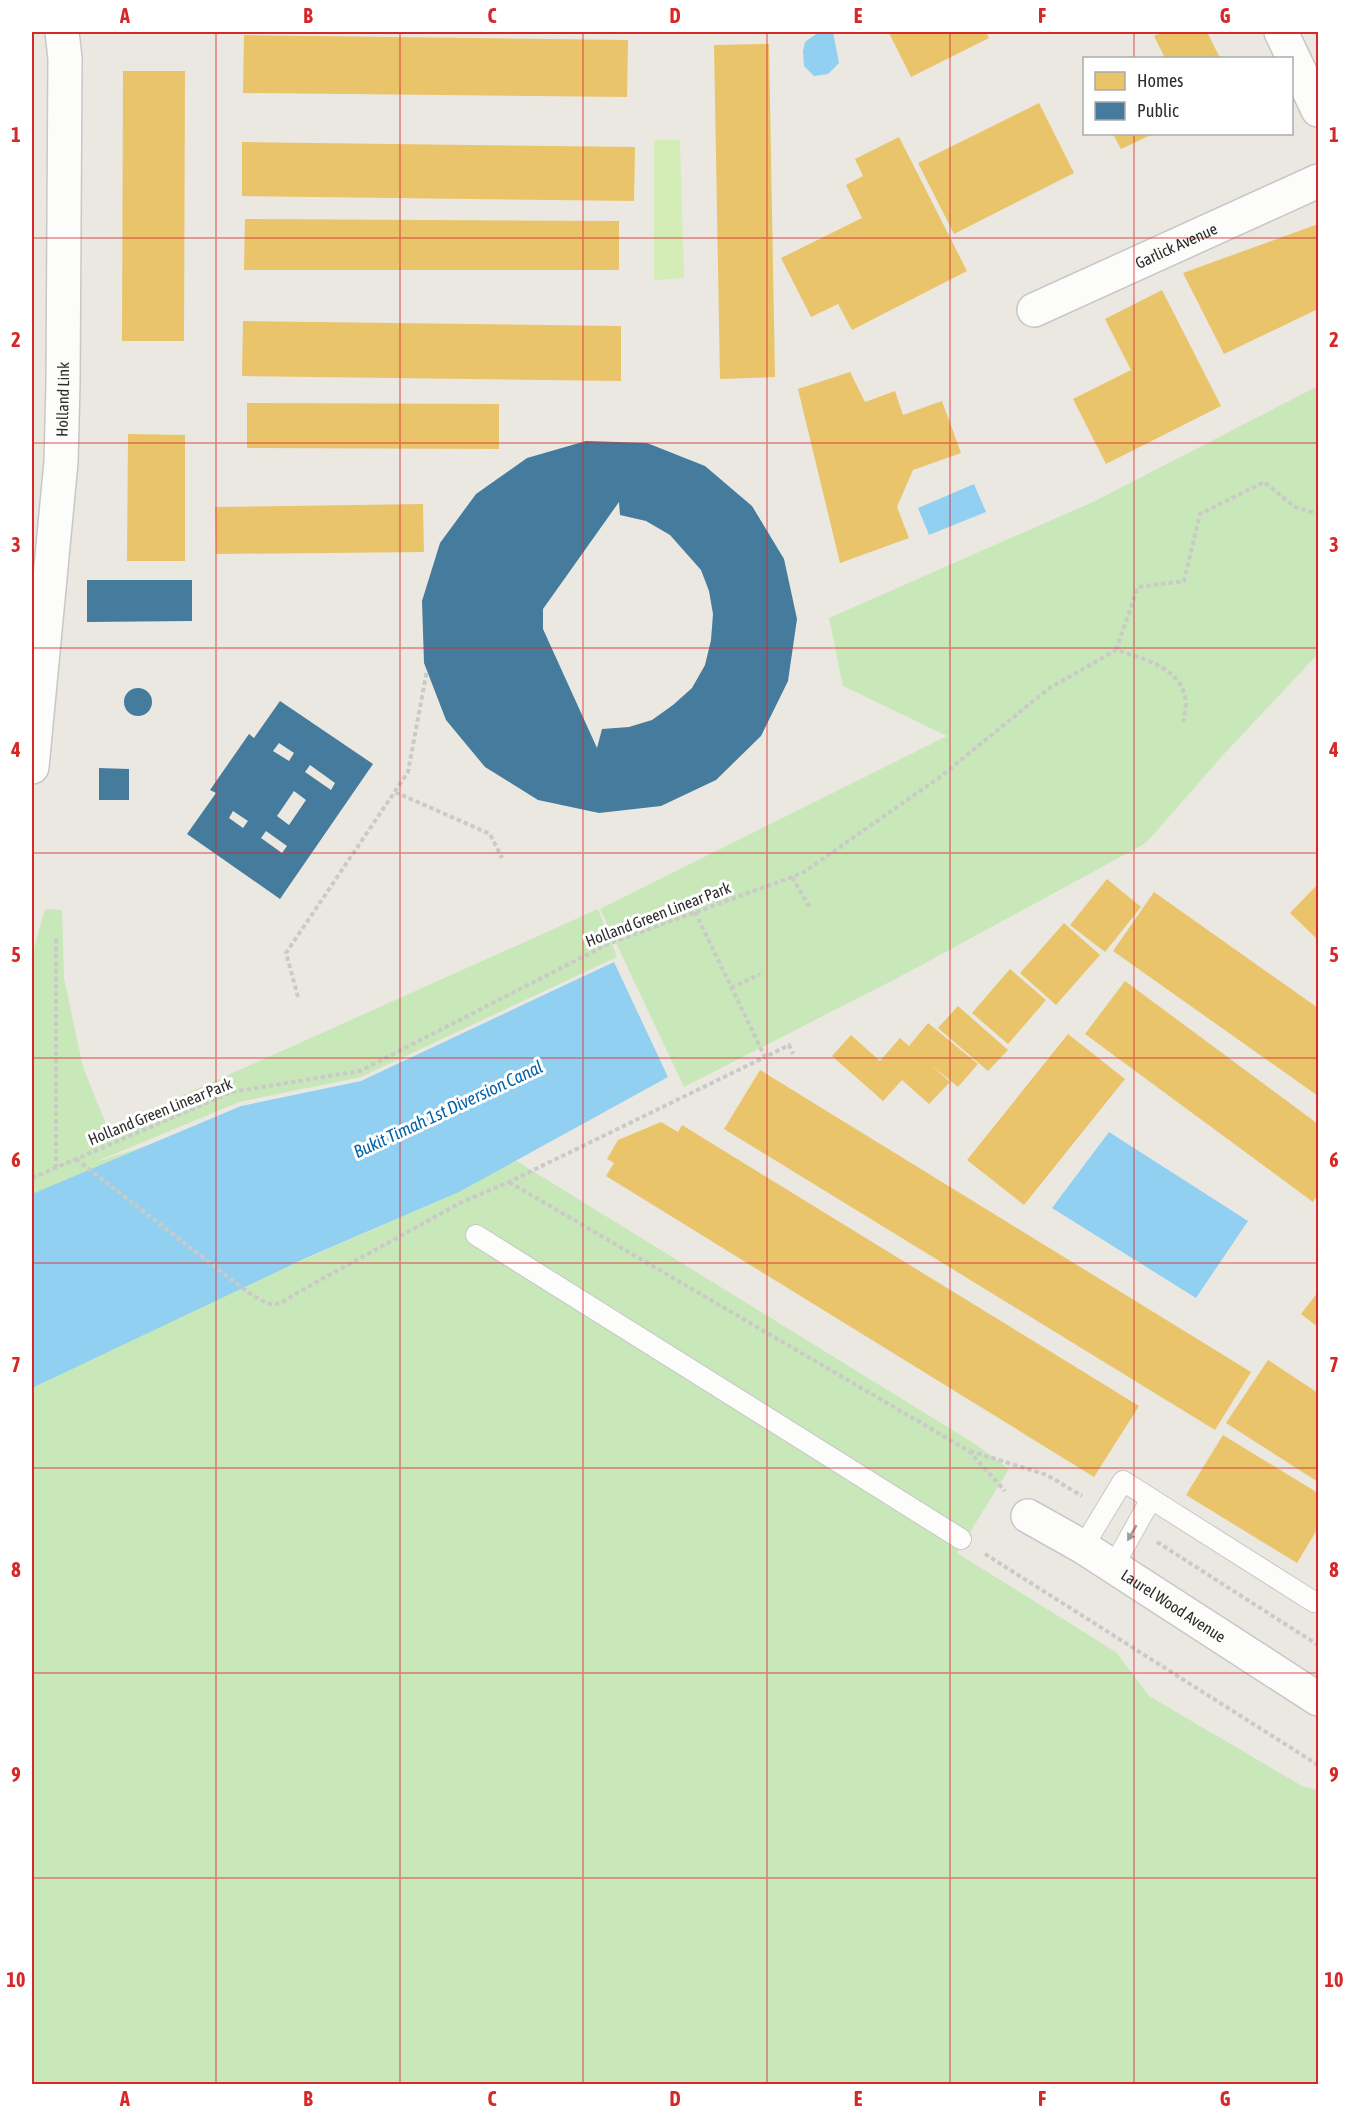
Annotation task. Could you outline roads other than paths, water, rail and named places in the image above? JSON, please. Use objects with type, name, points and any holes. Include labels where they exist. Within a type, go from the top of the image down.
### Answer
[{"type":"street","name":"Holland Link","points":[[32,767],[61,462],[65,70],[62,32]]},
{"type":"street","points":[[1281,32],[1293,57]]},
{"type":"street","points":[[1293,57],[1318,110]]},
{"type":"street","name":"Garlick Avenue","points":[[1034,310],[1318,182]]},
{"type":"street","name":"Laurel Wood Avenue","points":[[1028,1516],[1083,1547],[1318,1699]]},
{"type":"lane","points":[[476,1235],[961,1539]]},
{"type":"lane","points":[[1083,1547],[1123,1481],[1314,1602]]},
{"type":"lane","points":[[1113,1567],[1151,1499]]},
{"type":"water","points":[[819,32],[833,32],[839,63],[828,74],[814,76],[804,66],[803,51],[805,42]]},
{"type":"water","points":[[974,484],[986,512],[929,535],[918,508]]},
{"type":"water","name":"Bukit Timah 1st Diversion Canal","points":[[614,962],[668,1077],[459,1192],[306,1258],[32,1388],[32,1194],[241,1106],[361,1081]]},
{"type":"water","points":[[1109,1132],[1248,1221],[1196,1298],[1052,1208]]}]
